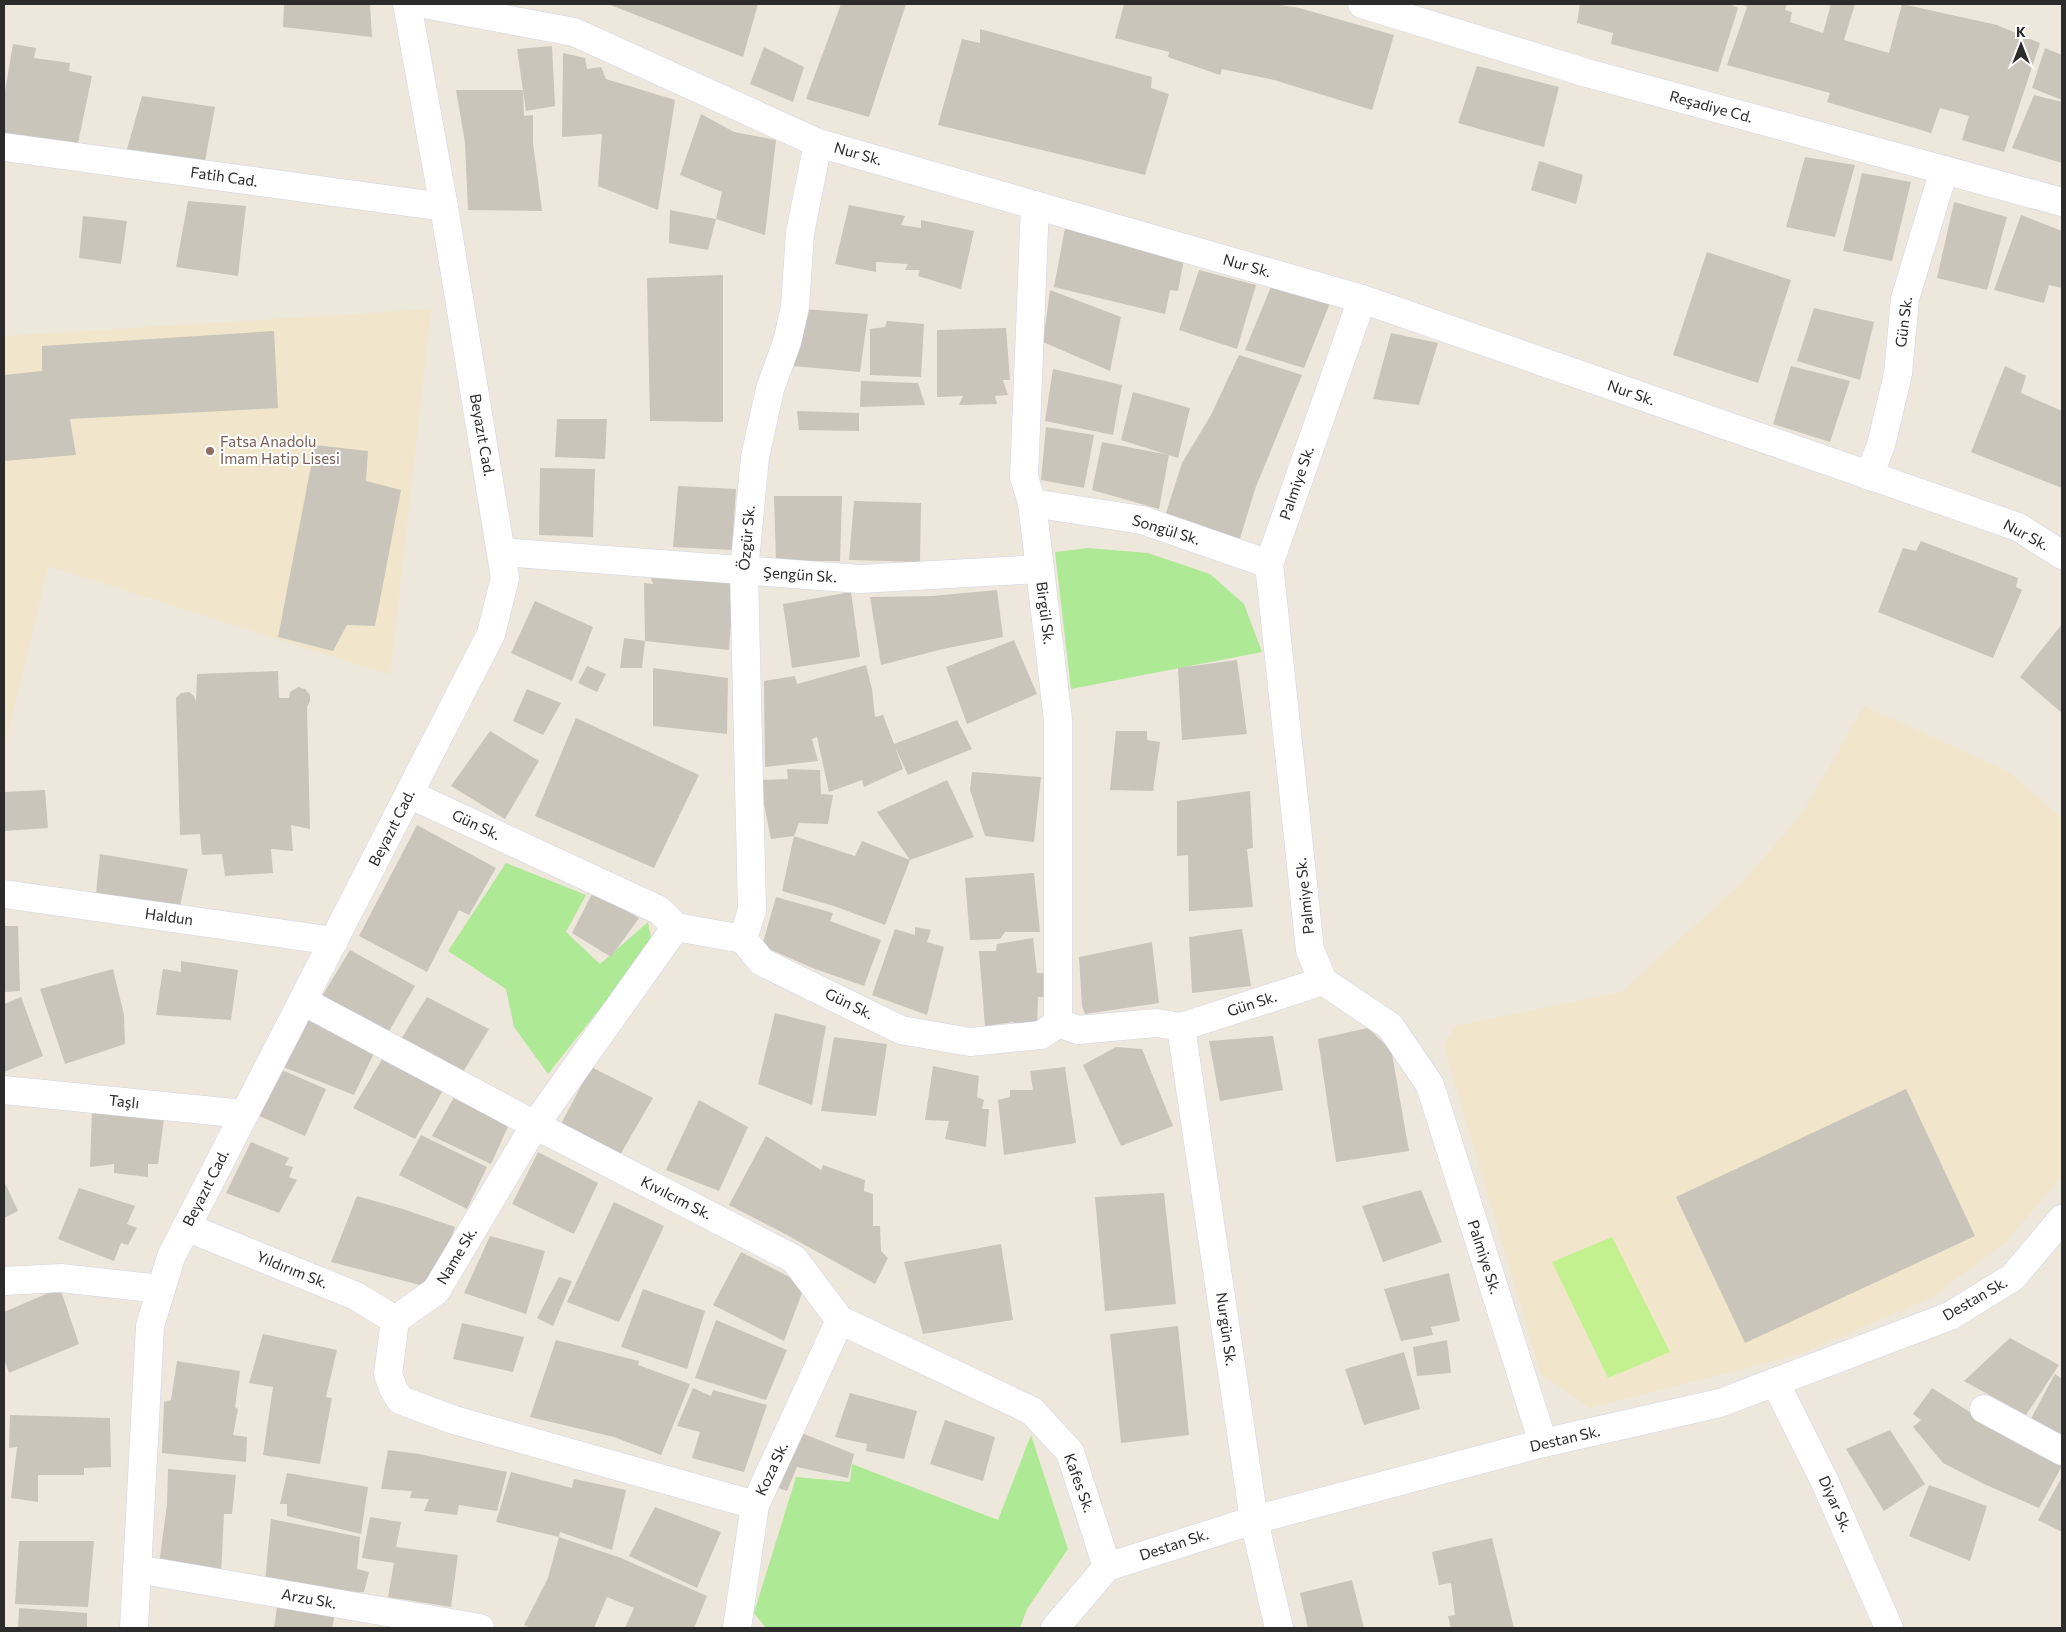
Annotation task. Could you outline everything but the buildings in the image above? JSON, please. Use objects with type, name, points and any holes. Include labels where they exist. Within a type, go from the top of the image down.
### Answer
[{"type":"street","name":"Beyazıt Cad.","points":[[134,1628],[150,1326],[171,1257],[491,634],[505,578],[444,207],[407,4]]},
{"type":"street","name":"Nur Sk.","points":[[424,4],[574,32],[818,143],[1362,299],[2018,527],[2062,555]]},
{"type":"street","name":"Reşadiye Cd.","points":[[1362,4],[1587,73],[2062,202]]},
{"type":"street","name":"Özgür Sk.","points":[[743,939],[752,910],[744,571],[755,457],[770,389],[787,342],[795,307],[800,233],[818,143]]},
{"type":"street","name":"Fatih Cad.","points":[[4,147],[444,207]]},
{"type":"street","name":"Gün Sk.","points":[[1869,476],[1881,445],[1898,374],[1905,299],[1944,170]]},
{"type":"street","name":"Birgül Sk.","points":[[1035,205],[1024,477],[1032,503],[1058,720],[1058,1022]]},
{"type":"street","name":"Palmiye Sk.","points":[[1362,299],[1269,564],[1310,950],[1323,981],[1390,1026],[1430,1085],[1543,1443]]},
{"type":"street","name":"Songül Sk.","points":[[1032,503],[1142,520],[1269,564]]},
{"type":"street","name":"Şengün Sk.","points":[[502,552],[860,579],[1039,569]]},
{"type":"street","name":"Gün Sk.","points":[[410,794],[659,910],[676,927]]},
{"type":"street","name":"Haldun","points":[[4,894],[334,941]]},
{"type":"street","points":[[676,927],[743,939]]},
{"type":"street","name":"Name Sk.","points":[[395,1320],[436,1291],[534,1125],[676,927]]},
{"type":"street","name":"Gün Sk.","points":[[743,939],[762,962],[902,1030],[970,1042],[1041,1035],[1058,1022],[1078,1030],[1156,1022],[1181,1027],[1323,981]]},
{"type":"street","name":"Kıvılcım Sk.","points":[[303,1001],[534,1125],[794,1259],[840,1320],[1032,1411]]},
{"type":"street","name":"Nurgün Sk.","points":[[1181,1027],[1254,1520],[1279,1628]]},
{"type":"street","name":"Taşlı","points":[[4,1090],[244,1114]]},
{"type":"street","name":"Destan Sk.","points":[[1107,1567],[1254,1520],[1543,1443],[1720,1403],[1950,1316],[2013,1278],[2062,1219]]},
{"type":"street","name":"Yıldırım Sk.","points":[[186,1228],[356,1296],[395,1320]]},
{"type":"street","points":[[4,1281],[61,1278],[161,1289]]},
{"type":"street","points":[[395,1320],[388,1374],[400,1400],[454,1420],[755,1505]]},
{"type":"street","name":"Koza Sk.","points":[[737,1628],[755,1505],[840,1320]]},
{"type":"street","name":"Diyar Sk.","points":[[1776,1382],[1825,1482],[1889,1628]]},
{"type":"street","points":[[1984,1410],[2062,1451]]},
{"type":"street","name":"Kafes Sk.","points":[[1032,1411],[1070,1452],[1107,1567]]},
{"type":"street","points":[[1055,1628],[1107,1567]]},
{"type":"street","name":"Arzu Sk.","points":[[137,1568],[480,1628]]},
{"type":"shaded area","name":"Fatsa Anadolu İmam Hatip Lisesi","points":[[431,309],[390,675],[48,566],[4,751],[4,336]]},
{"type":"shaded area","points":[[1864,706],[2009,772],[2062,818],[2062,1176],[2005,1243],[1930,1298],[1804,1353],[1590,1408],[1541,1374],[1444,1046],[1455,1026],[1621,992],[1742,883],[1803,812]]},
{"type":"green space","points":[[1088,548],[1148,553],[1210,574],[1244,604],[1262,652],[1071,689],[1055,552]]},
{"type":"green space","points":[[506,863],[586,895],[566,932],[600,964],[648,922],[652,943],[548,1074],[514,1027],[506,989],[448,951]]},
{"type":"green space","points":[[1612,1237],[1670,1352],[1608,1378],[1552,1262]]},
{"type":"green space","points":[[1031,1435],[1068,1549],[1027,1609],[1020,1628],[766,1628],[754,1613],[796,1477],[850,1482],[852,1464],[998,1520]]},
{"type":"place","name":"Fatsa Anadolu İmam Hatip Lisesi","points":[[210,451]]}]
